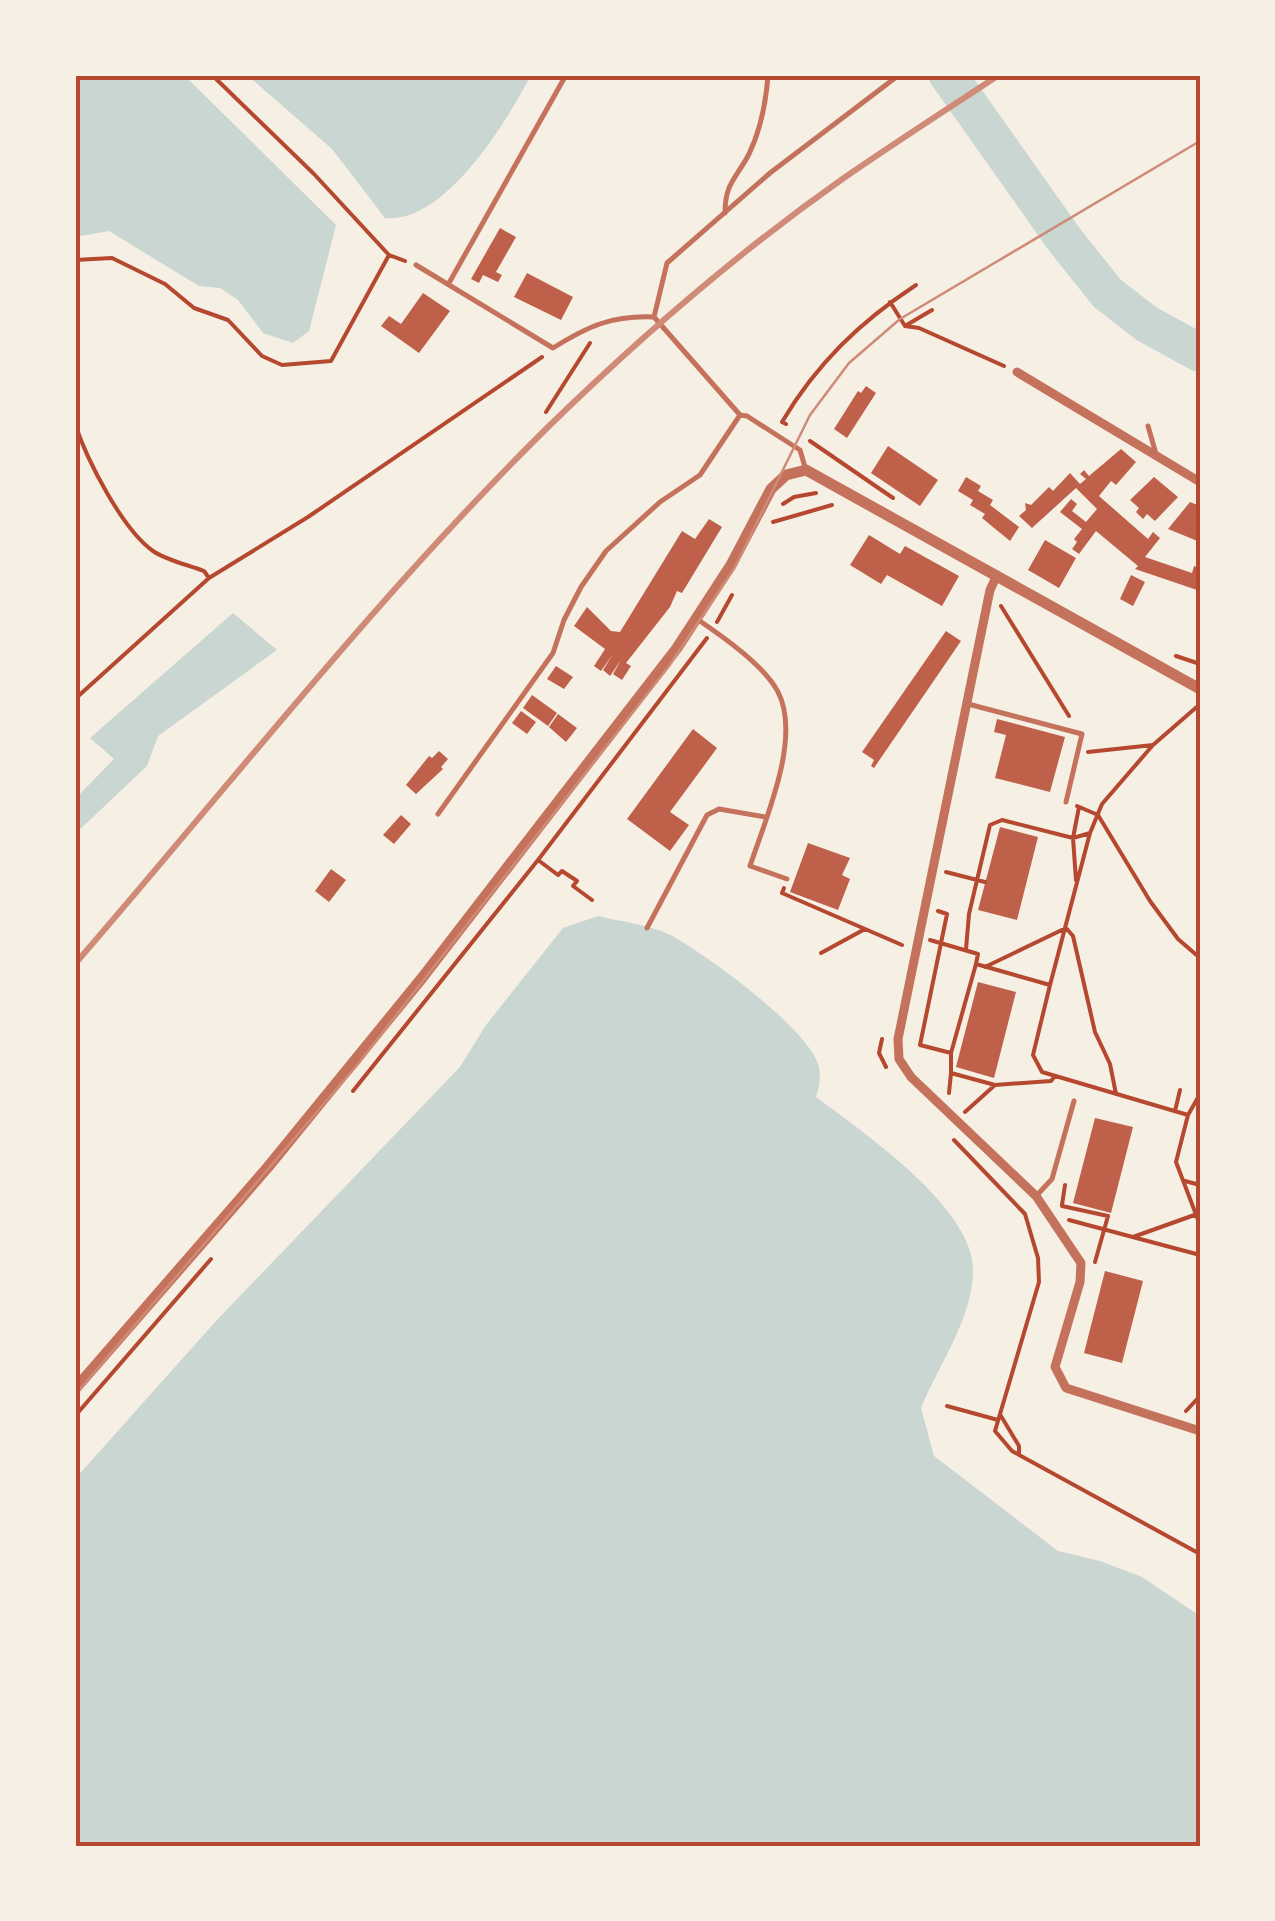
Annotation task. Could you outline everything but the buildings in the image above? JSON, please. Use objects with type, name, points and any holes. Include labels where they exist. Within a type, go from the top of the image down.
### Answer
[{"type":"street","points":[[1017,372],[1200,482]]},
{"type":"street","points":[[75,1389],[355,1062],[523,849],[698,619],[770,489],[786,475],[806,470],[1200,689]]},
{"type":"street","points":[[997,576],[990,590],[966,703],[898,1039],[899,1059],[912,1077],[1036,1196],[1081,1263],[1080,1282],[1055,1367],[1066,1388],[1200,1430]]},
{"type":"lane","points":[[449,283],[566,75]]},
{"type":"lane","points":[[725,213],[724,191],[748,154],[765,111],[768,75]]},
{"type":"lane","points":[[654,317],[667,263],[770,173],[899,75]]},
{"type":"lane","points":[[416,265],[553,348],[624,315],[654,317],[740,415],[748,416],[800,450],[806,470]]},
{"type":"lane","points":[[438,814],[553,652],[572,604],[606,551],[660,502],[700,474],[740,415]]},
{"type":"lane","points":[[1148,426],[1157,457]]},
{"type":"lane","points":[[698,619],[751,662],[778,690],[788,721],[766,817],[750,866],[787,879]]},
{"type":"lane","points":[[966,703],[1082,734],[1066,802]]},
{"type":"lane","points":[[646,928],[707,815],[720,810],[766,817]]},
{"type":"lane","points":[[1036,1196],[1052,1179],[1074,1101]]},
{"type":"path","points":[[212,75],[314,174],[389,255],[416,265]]},
{"type":"path","points":[[75,260],[112,258],[142,272],[165,284],[194,308],[228,320],[262,356],[282,365],[331,362],[389,255]]},
{"type":"path","points":[[792,428],[782,422],[808,381],[856,328],[916,285]]},
{"type":"path","points":[[890,302],[904,326]]},
{"type":"path","points":[[904,326],[932,310]]},
{"type":"path","points":[[546,412],[590,344],[596,325]]},
{"type":"path","points":[[904,326],[919,328],[1017,372]]},
{"type":"path","points":[[75,699],[208,578],[308,517],[553,348]]},
{"type":"path","points":[[75,424],[98,473],[134,533],[154,552],[204,571],[208,578]]},
{"type":"path","points":[[799,434],[854,474]]},
{"type":"path","points":[[806,493],[818,493],[836,503],[773,522],[779,506],[806,493]]},
{"type":"path","points":[[996,612],[1012,602]]},
{"type":"path","points":[[1001,606],[1070,714],[1067,730]]},
{"type":"path","points":[[1188,1115],[1042,1072],[1033,1054],[1090,832],[1102,804],[1153,744],[1199,705]]},
{"type":"path","points":[[1077,753],[1153,744]]},
{"type":"path","points":[[1066,802],[1098,815],[1150,901],[1178,940],[1200,958]]},
{"type":"path","points":[[1076,885],[1073,838],[1080,807]]},
{"type":"path","points":[[966,950],[969,914],[990,825],[1002,820],[1073,838],[1090,832]]},
{"type":"path","points":[[538,860],[558,875],[562,871],[577,882],[573,886],[592,900]]},
{"type":"path","points":[[943,885],[949,860]]},
{"type":"path","points":[[946,872],[986,882]]},
{"type":"path","points":[[782,893],[902,945]]},
{"type":"path","points":[[940,898],[938,912],[948,914],[920,1045],[951,1053]]},
{"type":"path","points":[[985,967],[1066,928]]},
{"type":"path","points":[[1066,928],[1074,936],[1095,1032],[1110,1064],[1116,1094]]},
{"type":"path","points":[[821,953],[864,929]]},
{"type":"path","points":[[919,937],[978,954],[951,1053],[950,1073],[995,1085],[1051,1081],[1055,1076]]},
{"type":"path","points":[[976,964],[1050,985]]},
{"type":"path","points":[[956,1120],[995,1085]]},
{"type":"path","points":[[1175,1111],[1180,1090]]},
{"type":"path","points":[[1200,1094],[1188,1115],[1176,1162],[1200,1225]]},
{"type":"path","points":[[1068,1172],[1062,1206],[1064,1219],[1200,1255]]},
{"type":"path","points":[[1185,1181],[1200,1186]]},
{"type":"path","points":[[1062,1206],[1108,1216],[1094,1266]]},
{"type":"path","points":[[1133,1237],[1198,1213]]},
{"type":"path","points":[[1024,1333],[995,1431],[1003,1443],[1200,1554]]},
{"type":"path","points":[[1176,1414],[1190,1408],[1200,1396]]},
{"type":"path","points":[[948,1406],[999,1418],[1019,1446],[1019,1454]]},
{"type":"shaded area","points":[[75,75],[184,75],[336,225],[309,331],[293,343],[263,333],[238,300],[220,288],[199,286],[109,231],[75,237]]},
{"type":"shaded area","points":[[247,75],[531,75],[507,118],[451,188],[430,205],[408,215],[385,218],[332,149]]},
{"type":"shaded area","points":[[233,613],[277,650],[158,736],[147,766],[75,834],[75,799],[114,759],[90,738]]},
{"type":"shaded area","points":[[598,916],[674,937],[731,975],[773,1010],[816,1059],[820,1078],[816,1097],[912,1173],[956,1222],[969,1247],[973,1271],[961,1324],[921,1408],[934,1456],[1058,1551],[1142,1577],[1200,1616],[1200,1846],[75,1846],[75,1479],[216,1321],[460,1067],[486,1025],[563,928]]},
{"type":"waterway","points":[[948,75],[1107,293],[1147,324],[1200,353]]},
{"type":"tram line","points":[[75,1395],[358,1064],[669,666],[735,567],[810,415],[849,363],[900,319],[1200,141]]},
{"type":"railway","points":[[75,964],[364,624],[580,396],[763,238],[841,180],[999,75]]}]
